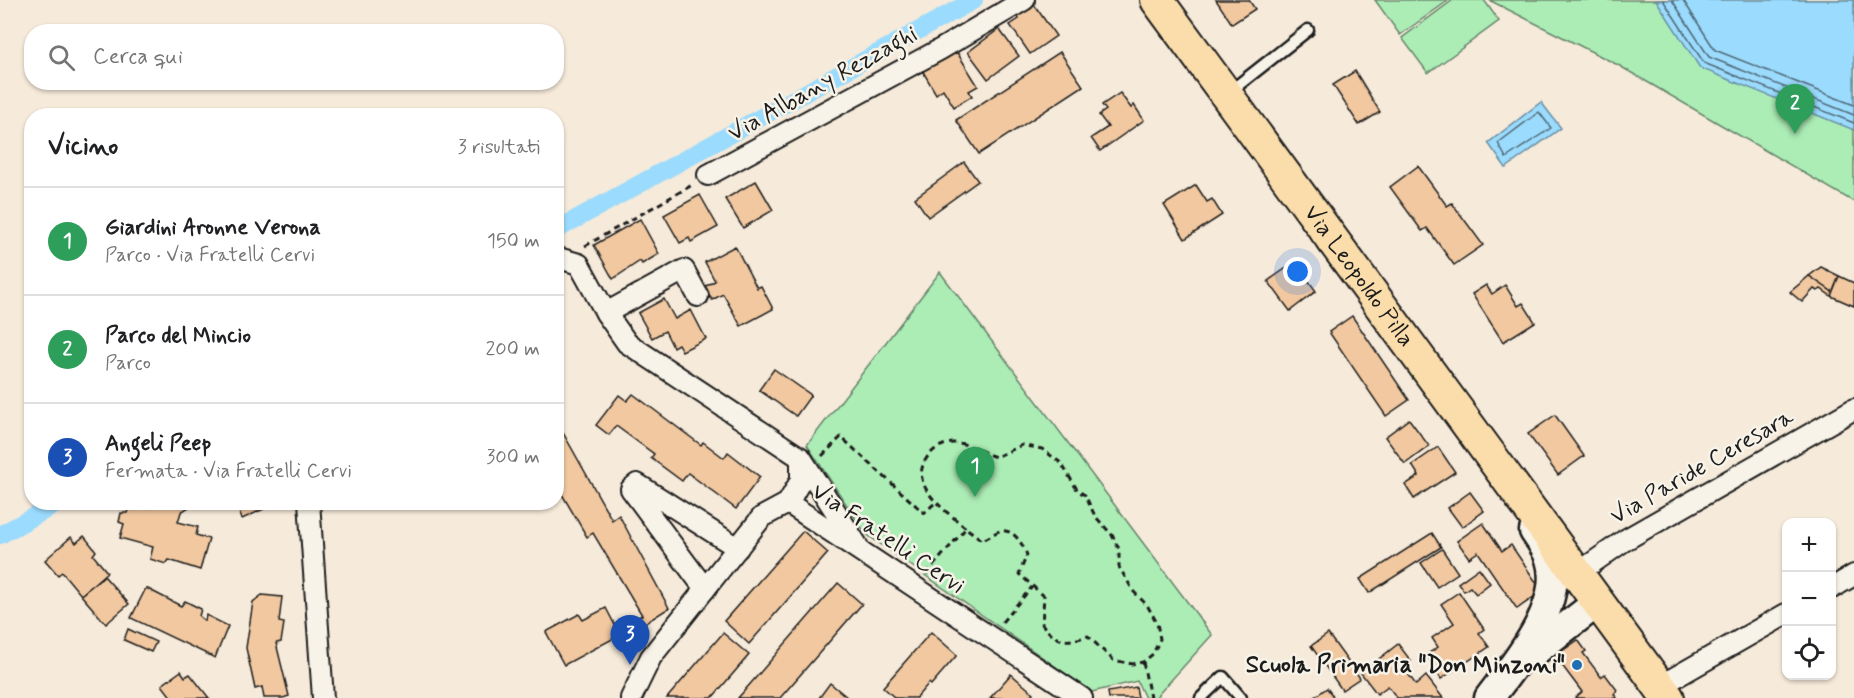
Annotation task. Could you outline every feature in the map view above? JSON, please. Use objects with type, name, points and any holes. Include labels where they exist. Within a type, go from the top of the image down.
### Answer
[{"type":"main road","name":"Via Leopoldo Pilla","points":[[1157,0],[1664,692]]},
{"type":"main road","points":[[1475,436],[1512,500],[1544,545],[1551,560],[1553,574],[1547,612]]},
{"type":"main road","points":[[1489,698],[1547,612],[1564,597],[1575,595],[1598,602]]},
{"type":"main road","points":[[1509,671],[1598,602]]},
{"type":"street","name":"Via Albany Rezzaghi","points":[[708,175],[941,49],[1024,0]]},
{"type":"street","points":[[564,262],[579,264],[606,313],[627,343],[809,459],[861,552]]},
{"type":"street","points":[[606,313],[684,270],[698,296]]},
{"type":"street","name":"Via Paride Ceresara","points":[[1570,562],[1625,540],[1854,409]]},
{"type":"street","points":[[788,503],[801,480],[809,459]]},
{"type":"street","points":[[705,589],[631,489],[637,484],[738,548]]},
{"type":"street","name":"Via Fratelli Cervi","points":[[631,698],[651,657],[762,517],[788,503],[1082,698]]},
{"type":"street","points":[[310,510],[323,698]]},
{"type":"street","points":[[1836,586],[1854,575]]},
{"type":"street","points":[[1664,692],[1782,617]]},
{"type":"lane","points":[[1226,95],[1308,30]]},
{"type":"lane","points":[[1201,698],[1223,676],[1241,698]]},
{"type":"path","points":[[564,258],[708,175]]},
{"type":"path","points":[[809,459],[841,437],[924,513],[936,502]]},
{"type":"path","points":[[954,443],[970,446],[996,457],[1022,445],[1042,448],[1052,455],[1061,463],[1078,491],[1085,495],[1095,516],[1112,535],[1119,549],[1119,567],[1157,623],[1160,639],[1153,654],[1143,662],[1131,664],[1113,660],[1088,636],[1073,642],[1061,641],[1050,634],[1042,624],[1044,596],[1019,574],[1027,555],[1022,544],[1011,532],[1000,531],[982,540],[936,502],[921,480],[923,464],[937,447],[954,443]]},
{"type":"path","points":[[924,575],[966,528]]},
{"type":"path","points":[[998,627],[1032,587]]},
{"type":"path","points":[[1143,662],[1150,698]]},
{"type":"green space","points":[[1375,0],[1449,0],[1400,35]]},
{"type":"green space","points":[[1453,0],[1484,0],[1499,21],[1428,73],[1402,38]]},
{"type":"green space","points":[[1489,0],[1854,0],[1854,202],[1618,65]]},
{"type":"green space","points":[[940,272],[1212,635],[1155,698],[1145,698],[1137,681],[1092,692],[866,534],[807,445]]},
{"type":"water","points":[[1656,0],[1854,0],[1854,130],[1700,68]]},
{"type":"water","points":[[1541,102],[1561,128],[1506,168],[1488,143]]},
{"type":"building","points":[[1216,0],[1249,0],[1255,9],[1232,24]]},
{"type":"building","points":[[1033,3],[1056,36],[1030,54],[1010,25],[1019,19],[1017,15]]},
{"type":"building","points":[[999,29],[1019,56],[988,79],[968,52]]},
{"type":"building","points":[[955,49],[978,86],[969,91],[972,96],[954,107],[943,89],[936,94],[922,70]]},
{"type":"building","points":[[1060,52],[1083,86],[979,154],[956,120]]},
{"type":"building","points":[[1355,71],[1380,112],[1359,125],[1333,85]]},
{"type":"building","points":[[1120,93],[1131,108],[1134,105],[1144,120],[1100,151],[1091,138],[1108,127],[1099,115],[1106,110],[1102,105]]},
{"type":"building","points":[[964,162],[978,181],[928,217],[915,198]]},
{"type":"building","points":[[1418,166],[1447,206],[1452,203],[1483,245],[1454,265],[1427,228],[1422,231],[1390,187]]},
{"type":"building","points":[[756,181],[773,210],[743,228],[725,199]]},
{"type":"building","points":[[1196,185],[1207,202],[1212,199],[1222,215],[1185,239],[1164,205]]},
{"type":"building","points":[[700,195],[718,227],[691,242],[689,238],[680,243],[664,215]]},
{"type":"building","points":[[640,219],[659,254],[642,264],[640,261],[613,279],[594,245]]},
{"type":"building","points":[[735,246],[757,288],[761,286],[773,309],[741,326],[723,294],[712,300],[704,287],[715,281],[705,262]]},
{"type":"building","points":[[1295,262],[1316,291],[1290,311],[1268,281]]},
{"type":"building","points":[[1821,267],[1839,276],[1834,293],[1809,276]]},
{"type":"building","points":[[1809,276],[1834,293],[1831,296],[1821,289],[1818,291],[1814,289],[1802,302],[1790,292]]},
{"type":"building","points":[[1839,276],[1854,283],[1854,306],[1831,296]]},
{"type":"building","points":[[1486,285],[1492,294],[1505,285],[1518,306],[1523,303],[1535,322],[1503,342],[1472,294]]},
{"type":"building","points":[[664,299],[675,319],[691,310],[706,339],[682,351],[678,344],[673,347],[665,331],[652,338],[638,313]]},
{"type":"building","points":[[1352,316],[1409,400],[1386,416],[1329,332]]},
{"type":"building","points":[[774,369],[811,395],[796,416],[759,390]]},
{"type":"building","points":[[633,394],[701,445],[703,442],[724,458],[728,452],[760,477],[736,509],[688,473],[682,481],[651,458],[654,454],[616,426],[609,435],[596,425],[619,395],[627,401]]},
{"type":"building","points":[[1555,415],[1584,456],[1558,475],[1528,434]]},
{"type":"building","points":[[1409,419],[1429,446],[1405,464],[1385,437]]},
{"type":"building","points":[[564,435],[612,520],[619,515],[669,608],[636,629],[631,621],[642,615],[593,533],[587,537],[564,498]]},
{"type":"building","points":[[1438,447],[1455,472],[1414,499],[1405,485],[1419,476],[1412,465]]},
{"type":"building","points":[[1470,492],[1484,511],[1462,527],[1448,508]]},
{"type":"building","points":[[128,510],[184,510],[181,512],[178,522],[198,527],[196,535],[209,539],[200,570],[169,560],[166,564],[150,559],[153,547],[120,538],[124,524],[119,522],[121,513],[127,513]]},
{"type":"building","points":[[238,510],[262,510],[242,519]]},
{"type":"building","points":[[1483,523],[1502,551],[1511,545],[1542,591],[1517,609],[1478,552],[1469,558],[1457,541]]},
{"type":"building","points":[[803,531],[828,553],[749,644],[724,621]]},
{"type":"building","points":[[1432,533],[1441,547],[1369,593],[1360,579]]},
{"type":"building","points":[[84,536],[96,551],[93,555],[107,572],[81,595],[62,572],[58,575],[45,560],[71,537],[76,543]]},
{"type":"building","points":[[1442,549],[1458,573],[1437,587],[1421,563]]},
{"type":"building","points":[[1479,568],[1490,583],[1476,594],[1470,587],[1464,591],[1458,583]]},
{"type":"building","points":[[104,576],[129,604],[106,624],[81,595]]},
{"type":"building","points":[[838,583],[862,604],[780,698],[738,698]]},
{"type":"building","points":[[146,588],[181,606],[185,601],[201,609],[199,616],[205,621],[206,615],[228,626],[215,658],[131,618]]},
{"type":"building","points":[[1459,592],[1484,629],[1479,633],[1489,647],[1441,679],[1426,655],[1438,647],[1432,638],[1454,623],[1441,604]]},
{"type":"building","points":[[262,595],[282,597],[279,622],[284,623],[281,642],[276,643],[289,696],[283,698],[264,698],[262,687],[255,689],[246,648],[253,602]]},
{"type":"building","points":[[606,608],[620,635],[564,665],[546,632],[579,614],[583,620]]},
{"type":"building","points":[[128,629],[156,642],[151,652],[124,640]]},
{"type":"building","points":[[931,632],[957,655],[931,685],[929,683],[916,698],[895,698],[883,687]]},
{"type":"building","points":[[723,633],[749,655],[712,698],[667,698]]},
{"type":"building","points":[[1328,634],[1360,678],[1342,690],[1311,646]]},
{"type":"building","name":"Scuola Primaria \"Don Minzoni\"","points":[[1578,640],[1586,651],[1583,653],[1601,677],[1605,674],[1617,690],[1614,694],[1617,698],[1575,698],[1582,692],[1555,656]]},
{"type":"building","points":[[1398,644],[1411,661],[1403,667],[1416,685],[1426,676],[1443,698],[1397,698],[1388,686],[1377,694],[1361,673]]},
{"type":"building","points":[[181,671],[185,677],[190,674],[209,698],[172,698],[162,685]]},
{"type":"building","points":[[1011,674],[1033,693],[1028,698],[990,698]]},
{"type":"building","points":[[830,683],[848,698],[819,698]]},
{"type":"building","points":[[1136,687],[1138,698],[1109,698],[1108,692]]},
{"type":"building","points":[[1327,688],[1334,698],[1313,698]]},
{"type":"waterway","points":[[564,226],[974,0]]},
{"type":"waterway","points":[[0,535],[45,510]]},
{"type":"place","name":"Parco del Mincio","points":[[1795,134]]},
{"type":"place","name":"Giardini Aronne Verona","points":[[975,497]]},
{"type":"place","name":"Angeli Peep","points":[[630,665]]},
{"type":"place","name":"Scuola Primaria \"Don Minzoni\"","points":[[1577,665]]}]
